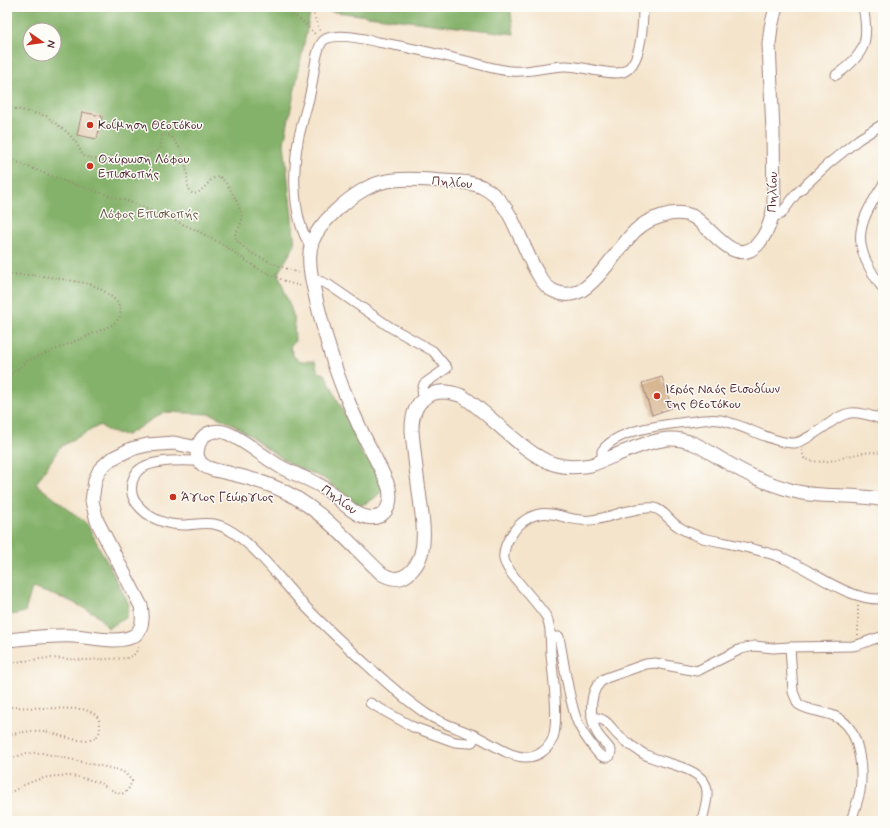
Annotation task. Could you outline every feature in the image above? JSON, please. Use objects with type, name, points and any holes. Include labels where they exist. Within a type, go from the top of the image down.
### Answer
[{"type":"main road","name":"Πηλίου","points":[[424,399],[417,408],[412,426],[422,522],[422,549],[418,563],[408,574],[400,578],[391,578],[382,574],[328,522],[294,496],[258,482],[208,468],[198,454],[202,438],[210,432],[223,432],[232,435],[281,467],[324,488],[360,515],[368,517],[379,515],[385,512],[389,507],[391,498],[389,488],[341,384],[329,349],[313,284],[311,247],[317,234],[333,215],[359,192],[376,184],[389,180],[405,179],[473,184],[491,192],[497,196],[505,206],[529,258],[544,283],[556,292],[569,294],[579,292],[588,286],[635,231],[655,218],[673,213],[688,215],[702,223],[728,247],[736,251],[744,252],[754,248],[768,230],[772,217],[774,168],[769,44],[770,32],[776,7]]},
{"type":"main road","points":[[424,399],[432,393],[439,391],[462,396],[529,449],[543,459],[554,464],[582,467],[657,441],[670,439],[685,440],[698,445],[722,460],[762,480],[791,490],[814,494],[883,500]]},
{"type":"main road","points":[[7,640],[74,636],[114,639],[127,638],[136,634],[141,624],[141,606],[97,521],[93,508],[92,495],[95,480],[100,469],[111,459],[131,449],[147,445],[174,443],[198,454]]},
{"type":"street","points":[[311,247],[306,240],[298,218],[295,167],[299,136],[311,89],[318,50],[323,41],[329,38],[341,37],[362,39],[509,71],[530,71],[563,66],[586,68],[610,73],[621,73],[630,67],[638,52],[642,32],[643,7]]},
{"type":"street","points":[[836,75],[854,61],[863,45],[866,32],[865,17],[862,7]]},
{"type":"street","points":[[772,217],[781,214],[796,194],[828,164],[859,139],[883,124]]},
{"type":"street","points":[[883,185],[867,212],[860,234],[862,250],[866,263],[883,289]]},
{"type":"street","points":[[313,284],[334,288],[390,327],[432,351],[447,368],[424,384],[422,390],[424,399]]},
{"type":"street","points":[[602,461],[602,451],[607,445],[631,432],[651,426],[704,420],[720,420],[772,438],[797,443],[836,418],[848,413],[859,412],[883,420]]},
{"type":"street","points":[[198,454],[142,467],[136,472],[132,482],[131,487],[133,500],[148,515],[167,524],[183,525],[210,523],[232,532],[260,555],[323,624],[401,696],[431,717],[521,757],[533,756],[543,752],[552,740],[555,723],[549,623],[547,618],[510,571],[505,563],[504,557],[508,541],[517,527],[525,519],[542,514],[551,514],[586,520],[599,519],[647,508],[656,508],[678,526],[703,538],[759,550],[782,558],[858,596],[870,599],[883,599]]},
{"type":"street","points":[[550,637],[559,637],[578,724],[598,753],[609,757],[611,754],[610,748],[598,735],[592,717],[594,691],[601,681],[606,678],[646,664],[655,663],[697,671],[745,648],[754,646],[773,648],[857,646],[878,638],[883,638]]},
{"type":"street","points":[[790,647],[793,692],[798,704],[809,709],[828,713],[842,720],[850,730],[855,740],[859,759],[860,784],[859,795],[851,821]]},
{"type":"street","points":[[370,703],[413,727],[448,739],[464,743],[472,742],[476,736]]},
{"type":"street","points":[[592,717],[604,720],[619,736],[638,750],[649,756],[691,771],[703,780],[707,793],[702,821]]},
{"type":"path","points":[[279,7],[288,11],[302,21],[323,41]]},
{"type":"path","points":[[311,7],[323,41]]},
{"type":"path","points":[[7,107],[46,116],[68,133],[77,144],[83,156],[110,162],[146,156],[160,149],[163,134],[170,136],[175,141],[183,156],[190,192],[193,194],[199,193],[214,177],[218,176],[224,180],[241,212],[242,218],[235,235],[237,241],[266,261],[313,284]]},
{"type":"path","points":[[7,158],[66,182],[130,202],[194,229],[225,246],[257,268],[289,283],[313,284]]},
{"type":"path","points":[[7,274],[43,276],[92,284],[113,298],[120,306],[121,310],[119,319],[112,325],[27,361],[7,378]]},
{"type":"path","points":[[802,441],[804,458],[818,462],[835,460],[863,453],[883,453]]},
{"type":"path","points":[[857,646],[858,596]]},
{"type":"path","points":[[7,663],[49,658],[100,660],[128,658],[138,650],[139,643],[136,634]]},
{"type":"path","points":[[7,707],[82,709],[92,712],[97,716],[100,732],[97,736],[87,740],[73,739],[45,732],[34,731],[7,735]]},
{"type":"path","points":[[7,760],[27,753],[42,753],[119,770],[126,773],[132,781],[128,790],[122,794],[99,783],[88,780],[75,777],[53,776],[45,777],[27,784],[7,795]]},
{"type":"green space","name":"Λόφος Επισκοπής","points":[[7,7],[510,7],[514,34],[311,9],[284,143],[295,245],[278,273],[294,317],[295,342],[290,347],[294,357],[301,361],[315,361],[318,372],[325,374],[351,427],[362,454],[374,466],[384,486],[380,493],[360,506],[323,478],[290,464],[234,425],[211,414],[164,412],[127,435],[109,432],[100,425],[60,447],[36,484],[87,524],[129,604],[126,618],[108,628],[96,614],[68,600],[32,588],[25,612],[7,616]]},
{"type":"building","name":"Κοίμηση Θεοτόκου","points":[[82,112],[102,116],[97,139],[77,135]]},
{"type":"building","name":"Ιερός Ναός Εισοδίων της Θεοτόκου","points":[[662,377],[672,408],[652,415],[642,383]]},
{"type":"place","name":"Κοίμηση Θεοτόκου","points":[[90,125]]},
{"type":"place","name":"Οχύρωση Λόφου Επισκοπής","points":[[90,166]]},
{"type":"place","name":"Ιερός Ναός Εισοδίων της Θεοτόκου","points":[[657,396]]},
{"type":"place","name":"Άγιος Γεώργιος","points":[[173,497]]}]
